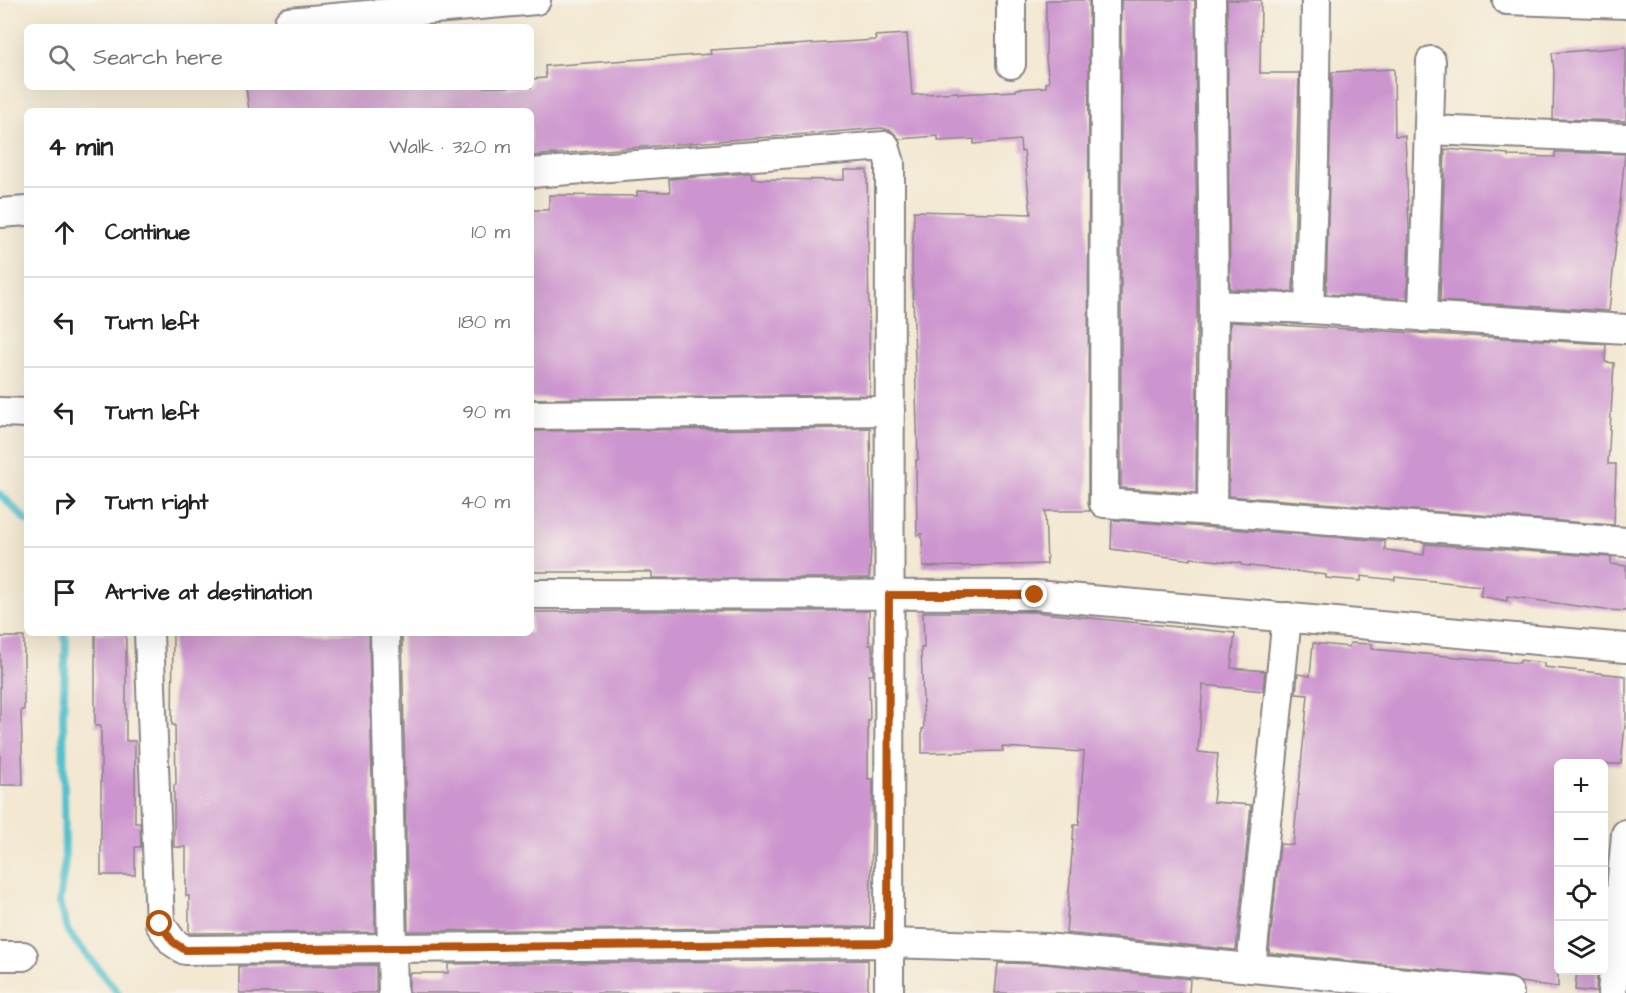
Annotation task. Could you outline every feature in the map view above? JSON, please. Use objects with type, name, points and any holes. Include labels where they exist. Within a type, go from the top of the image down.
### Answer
[{"type":"street","points":[[1011,0],[1011,64]]},
{"type":"street","points":[[1105,0],[1104,503],[1626,542]]},
{"type":"street","points":[[1211,0],[1214,305],[1212,511]]},
{"type":"street","points":[[1309,309],[1316,0]]},
{"type":"street","points":[[1507,0],[1626,4]]},
{"type":"street","points":[[289,16],[399,6],[517,1]]},
{"type":"street","points":[[1423,317],[1431,61]]},
{"type":"street","points":[[1429,130],[1626,138]]},
{"type":"street","points":[[534,173],[885,146],[890,163],[889,993]]},
{"type":"street","points":[[0,213],[24,211]]},
{"type":"street","points":[[1214,305],[1626,329]]},
{"type":"street","points":[[534,415],[890,411]]},
{"type":"street","points":[[0,412],[24,413]]},
{"type":"street","points":[[534,594],[1035,595],[1626,648]]},
{"type":"street","points":[[1251,968],[1287,617]]},
{"type":"street","points":[[149,636],[160,924],[166,935],[185,950],[888,943],[1045,948],[1509,993]]},
{"type":"street","points":[[385,636],[393,993]]},
{"type":"street","points":[[1612,993],[1626,834]]},
{"type":"building","points":[[1046,0],[1089,0],[1088,503],[1090,511],[1045,511],[1047,564],[923,567],[922,534],[917,535],[916,460],[918,460],[912,260],[914,211],[1031,214],[1024,151],[1021,152],[1020,140],[974,144],[974,139],[938,141],[938,136],[899,139],[892,131],[882,128],[534,156],[534,108],[249,108],[246,90],[534,90],[534,79],[546,78],[545,66],[711,54],[710,50],[876,40],[875,36],[907,34],[912,95],[958,92],[958,94],[1046,87],[1046,83],[1049,82],[1046,59]]},
{"type":"building","points":[[1121,0],[1195,0],[1196,493],[1121,488]]},
{"type":"building","points":[[1227,0],[1261,0],[1260,73],[1299,73],[1293,292],[1230,289]]},
{"type":"building","points":[[1626,47],[1626,121],[1553,119],[1552,53]]},
{"type":"building","points":[[1394,69],[1395,136],[1405,136],[1409,228],[1407,299],[1326,294],[1332,72]]},
{"type":"building","points":[[1445,149],[1508,154],[1508,156],[1555,157],[1555,152],[1625,154],[1609,311],[1440,301]]},
{"type":"building","points":[[844,170],[867,170],[870,395],[534,399],[534,210],[549,210],[549,195],[637,196],[637,191],[670,192],[669,179],[751,173],[752,179],[844,180]]},
{"type":"building","points":[[1230,322],[1606,344],[1605,362],[1614,363],[1608,464],[1616,464],[1614,525],[1229,496]]},
{"type":"building","points":[[870,428],[872,535],[869,578],[652,578],[652,572],[534,572],[534,431]]},
{"type":"building","points":[[1112,520],[1385,541],[1385,550],[1424,555],[1425,544],[1611,557],[1611,564],[1626,566],[1626,611],[1507,596],[1507,601],[1480,596],[1482,586],[1395,577],[1395,580],[1361,576],[1361,581],[1326,578],[1326,575],[1241,565],[1241,563],[1191,558],[1191,560],[1111,549]]},
{"type":"building","points":[[869,611],[869,645],[872,645],[873,675],[869,675],[870,721],[868,721],[868,779],[873,779],[870,927],[408,931],[402,636],[534,636],[534,612]]},
{"type":"building","points":[[923,612],[1034,612],[1235,633],[1231,668],[1265,671],[1263,691],[1203,685],[1198,752],[1218,754],[1213,802],[1251,805],[1236,950],[1066,933],[1074,825],[1079,825],[1084,752],[1002,747],[1003,751],[922,753],[922,729],[924,729],[921,648],[924,648]]},
{"type":"building","points":[[95,636],[126,636],[126,741],[135,741],[135,823],[140,823],[141,847],[135,847],[135,875],[101,875],[101,726],[95,726]]},
{"type":"building","points":[[173,636],[369,636],[375,932],[189,933],[186,847],[174,847],[174,785],[176,785],[175,725],[172,725]]},
{"type":"building","points":[[0,637],[24,637],[24,710],[21,710],[23,785],[0,785]]},
{"type":"building","points":[[1313,643],[1349,647],[1350,643],[1372,644],[1372,649],[1520,663],[1520,660],[1544,663],[1544,667],[1626,676],[1626,716],[1621,764],[1608,764],[1608,759],[1554,759],[1554,975],[1558,975],[1558,987],[1520,982],[1511,977],[1269,953],[1280,844],[1293,845],[1308,695],[1296,694],[1298,674],[1310,676]]},
{"type":"building","points":[[868,960],[868,993],[409,993],[409,973],[448,973],[448,964]]},
{"type":"building","points":[[998,963],[1044,964],[1190,979],[1189,993],[995,993]]},
{"type":"building","points":[[376,965],[376,993],[239,993],[239,966]]},
{"type":"building","points":[[1576,975],[1597,975],[1596,992],[1575,990]]},
{"type":"waterway","points":[[0,494],[24,518]]},
{"type":"waterway","points":[[65,636],[63,717],[65,861],[59,903],[68,932],[118,993]]},
{"type":"route","points":[[160,924],[166,935],[185,950],[888,943],[889,595],[1035,595]]}]
